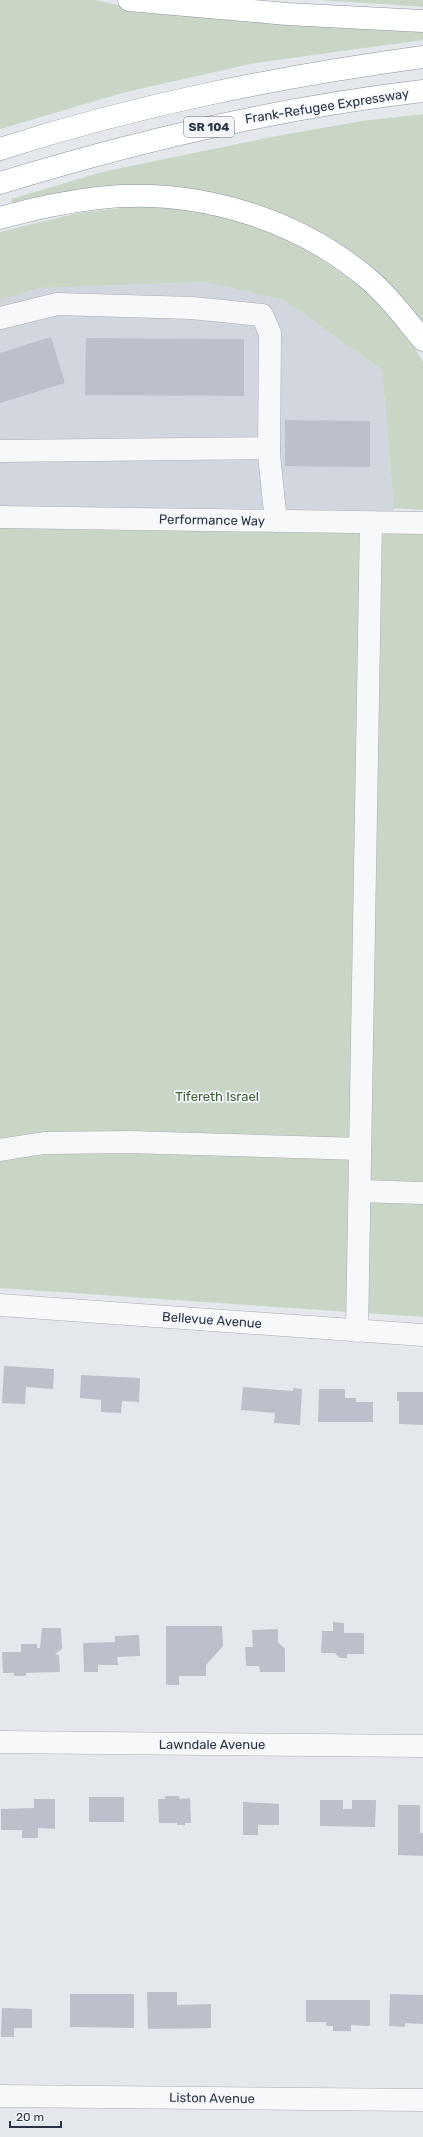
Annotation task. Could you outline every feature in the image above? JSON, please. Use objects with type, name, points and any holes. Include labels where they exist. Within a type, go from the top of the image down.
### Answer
[{"type":"highway","points":[[129,0],[287,14],[423,22]]},
{"type":"highway","name":"SR 104","points":[[0,149],[60,129],[198,94],[282,78],[423,57]]},
{"type":"highway","name":"Frank-Refugee Expressway","points":[[0,183],[112,150],[256,116],[423,91]]},
{"type":"highway","points":[[0,218],[49,205],[99,198],[134,196],[205,203],[265,218],[304,236],[330,252],[373,284],[423,340]]},
{"type":"street","points":[[0,318],[57,304],[192,308],[262,315],[270,333],[269,448],[276,521]]},
{"type":"street","points":[[0,451],[269,448]]},
{"type":"street","name":"Performance Way","points":[[0,517],[423,523]]},
{"type":"street","points":[[357,1331],[371,523]]},
{"type":"street","points":[[0,1150],[44,1143],[121,1142],[360,1150]]},
{"type":"street","points":[[360,1191],[423,1193]]},
{"type":"street","name":"Bellevue Avenue","points":[[0,1305],[423,1335]]},
{"type":"street","name":"Lawndale Avenue","points":[[0,1742],[423,1746]]},
{"type":"street","name":"Liston Avenue","points":[[0,2096],[423,2100]]},
{"type":"shaded area","points":[[205,282],[284,300],[382,370],[394,508],[391,532],[0,527],[0,300],[40,288]]},
{"type":"green space","points":[[0,0],[95,0],[144,11],[423,29],[423,40],[255,63],[126,92],[0,129]]},
{"type":"green space","points":[[319,0],[423,0],[423,7],[413,6]]},
{"type":"green space","points":[[423,114],[423,327],[353,254],[172,187],[117,185],[12,203],[11,199],[102,172],[282,135],[362,121]]},
{"type":"green space","points":[[146,205],[203,211],[258,227],[307,250],[364,288],[405,332],[423,362],[423,510],[394,508],[382,370],[284,300],[205,282],[40,288],[0,300],[0,232],[78,213]]},
{"type":"green space","name":"Tifereth Israel","points":[[0,527],[423,532],[423,1317],[0,1288]]},
{"type":"building","points":[[51,337],[65,383],[0,403],[0,353]]},
{"type":"building","points":[[86,338],[244,339],[244,396],[85,395]]},
{"type":"building","points":[[285,420],[370,421],[370,467],[285,466]]},
{"type":"building","points":[[4,1366],[54,1369],[53,1389],[26,1387],[25,1404],[2,1403]]},
{"type":"building","points":[[81,1375],[140,1378],[139,1402],[122,1401],[121,1413],[101,1412],[101,1400],[80,1398]]},
{"type":"building","points":[[243,1387],[293,1391],[293,1388],[302,1389],[300,1425],[274,1423],[275,1413],[241,1410]]},
{"type":"building","points":[[319,1389],[345,1389],[345,1398],[356,1398],[356,1402],[373,1402],[373,1422],[318,1422]]},
{"type":"building","points":[[397,1392],[423,1392],[423,1425],[399,1424],[399,1401],[397,1401]]},
{"type":"building","points":[[333,1622],[344,1623],[344,1633],[364,1633],[364,1654],[347,1654],[347,1658],[340,1658],[335,1653],[321,1653],[322,1631],[333,1631]]},
{"type":"building","points":[[166,1626],[222,1626],[223,1646],[206,1665],[206,1676],[179,1676],[179,1685],[166,1685]]},
{"type":"building","points":[[42,1628],[61,1628],[62,1649],[55,1654],[59,1655],[60,1672],[26,1673],[26,1676],[14,1676],[14,1673],[3,1673],[2,1652],[21,1652],[21,1644],[37,1644],[37,1648],[40,1648]]},
{"type":"building","points":[[278,1629],[278,1642],[285,1649],[285,1672],[260,1672],[259,1666],[246,1666],[245,1647],[253,1647],[252,1630]]},
{"type":"building","points":[[139,1635],[140,1656],[117,1657],[118,1665],[98,1665],[98,1672],[84,1672],[83,1643],[115,1642],[115,1636]]},
{"type":"building","points":[[165,1796],[179,1796],[179,1799],[190,1798],[191,1823],[177,1825],[177,1823],[159,1823],[158,1799],[165,1799]]},
{"type":"building","points":[[89,1797],[124,1797],[124,1822],[89,1822]]},
{"type":"building","points":[[34,1799],[55,1799],[55,1829],[38,1828],[38,1838],[22,1838],[22,1830],[1,1830],[1,1809],[34,1808]]},
{"type":"building","points":[[320,1800],[343,1800],[343,1809],[352,1809],[352,1800],[376,1800],[375,1827],[320,1826]]},
{"type":"building","points":[[243,1802],[279,1804],[279,1825],[258,1825],[258,1835],[243,1835]]},
{"type":"building","points":[[398,1805],[420,1805],[420,1833],[423,1833],[423,1856],[398,1855]]},
{"type":"building","points":[[147,1992],[177,1992],[177,2005],[211,2004],[211,2028],[148,2029]]},
{"type":"building","points":[[70,1994],[134,1994],[134,2028],[70,2027]]},
{"type":"building","points":[[390,1994],[423,1995],[423,2024],[405,2023],[405,2027],[389,2026]]},
{"type":"building","points":[[306,2000],[370,2000],[370,2026],[351,2025],[351,2031],[333,2031],[333,2026],[326,2026],[326,2022],[306,2022]]},
{"type":"building","points":[[2,2008],[32,2009],[32,2028],[14,2028],[14,2037],[1,2037]]}]
